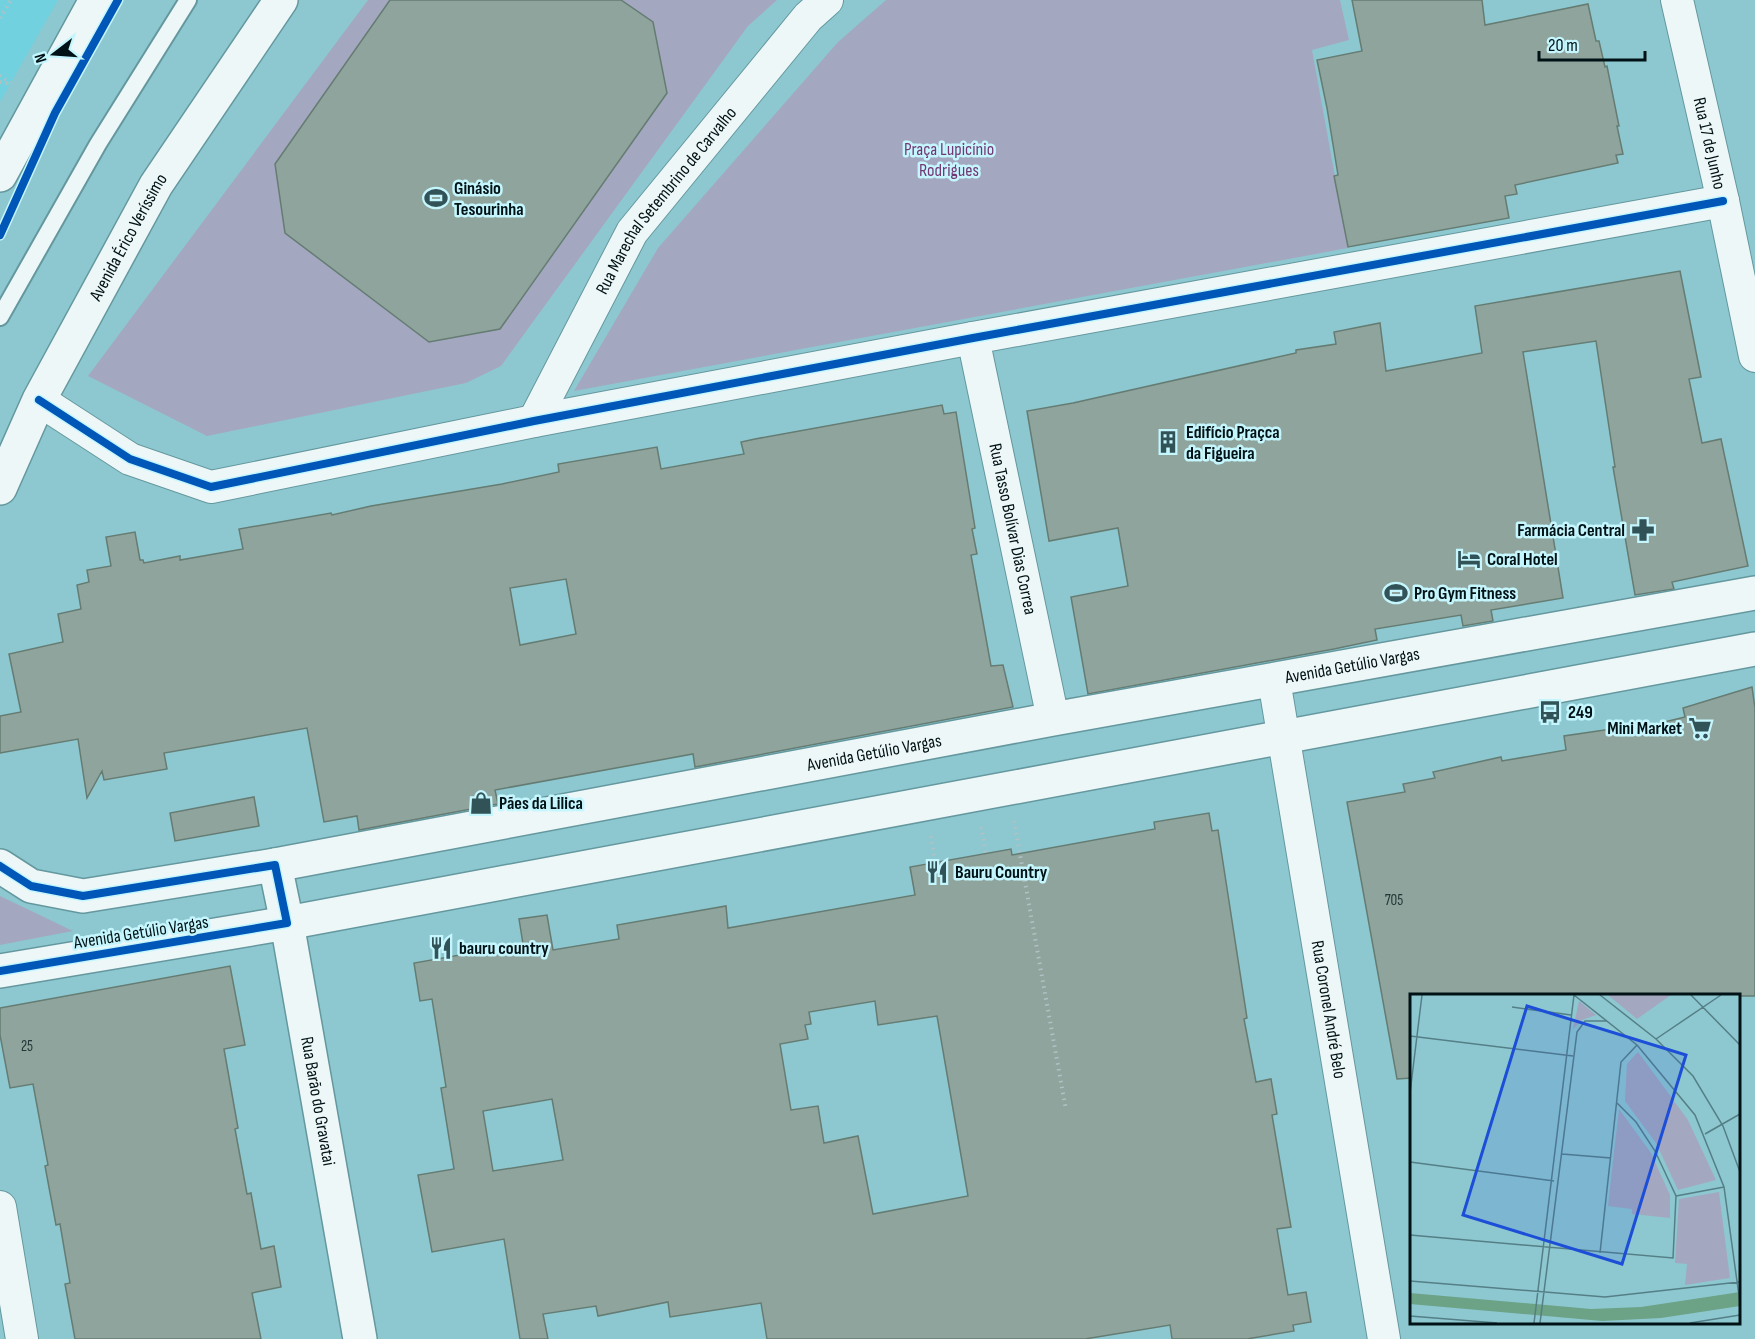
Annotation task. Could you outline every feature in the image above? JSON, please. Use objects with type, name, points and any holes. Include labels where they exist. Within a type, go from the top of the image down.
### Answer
[{"type":"main road","points":[[0,175],[96,0]]},
{"type":"main road","name":"Avenida Érico Veríssimo","points":[[0,488],[39,400],[156,185],[281,0]]},
{"type":"main road","name":"Avenida Getúlio Vargas","points":[[0,866],[31,886],[83,896],[275,865],[1053,719],[1755,593]]},
{"type":"main road","name":"Avenida Getúlio Vargas","points":[[0,971],[288,923],[1755,649]]},
{"type":"main road","name":"Rua Barão do Gravatai","points":[[275,865],[288,923],[360,1339]]},
{"type":"street","name":"Rua Marechal Setembrino de Carvalho","points":[[534,421],[632,232],[808,17],[827,0]]},
{"type":"street","name":"Rua 17 de Junho","points":[[1677,0],[1723,201],[1755,356]]},
{"type":"street","points":[[39,400],[130,459],[211,487],[534,421],[1723,201]]},
{"type":"street","name":"Rua Tasso Bolívar Dias Correa","points":[[974,338],[1053,719]]},
{"type":"street","name":"Rua Coronel André Belo","points":[[1274,680],[1384,1339]]},
{"type":"street","points":[[0,1207],[22,1339]]},
{"type":"lane","points":[[0,317],[98,144],[188,0]]},
{"type":"path","points":[[0,18],[11,0]]},
{"type":"path","points":[[0,75],[11,83]]},
{"type":"path","points":[[1008,788],[1066,1110]]},
{"type":"shaded area","points":[[0,0],[58,0],[0,102]]},
{"type":"green space","points":[[368,0],[777,0],[748,26],[501,366],[466,383],[207,436],[88,376]]},
{"type":"green space","name":"Praça Lupicínio Rodrigues","points":[[886,0],[1340,0],[1349,40],[1312,50],[1348,248],[574,391],[658,248],[838,42]]},
{"type":"green space","points":[[0,896],[73,931],[0,945]]},
{"type":"building","name":"Ginásio Tesourinha","points":[[390,0],[621,0],[653,22],[667,93],[500,329],[429,342],[285,233],[275,164]]},
{"type":"building","points":[[1352,0],[1482,0],[1485,25],[1588,4],[1596,41],[1599,41],[1605,67],[1607,66],[1619,126],[1617,126],[1623,154],[1616,155],[1618,163],[1515,185],[1517,194],[1505,196],[1509,218],[1348,247],[1334,176],[1338,175],[1317,60],[1362,51]]},
{"type":"building","points":[[1680,271],[1701,377],[1689,379],[1702,443],[1721,439],[1748,566],[1672,582],[1674,589],[1635,595],[1613,467],[1615,467],[1596,341],[1523,352],[1563,598],[1491,610],[1493,621],[1463,626],[1461,615],[1375,629],[1377,640],[1088,694],[1071,597],[1128,586],[1118,528],[1049,541],[1027,411],[1073,403],[1296,353],[1296,350],[1336,344],[1334,332],[1380,323],[1386,371],[1482,353],[1475,306]]},
{"type":"building","points":[[942,405],[944,414],[956,412],[975,528],[972,529],[977,554],[971,555],[991,666],[1003,665],[1013,707],[695,767],[693,754],[495,790],[498,804],[359,830],[357,816],[324,822],[307,728],[164,753],[167,769],[104,780],[102,771],[87,798],[78,739],[0,753],[0,716],[21,712],[9,654],[63,642],[58,614],[81,609],[77,585],[89,582],[87,570],[111,566],[106,537],[135,532],[140,560],[144,563],[180,556],[180,560],[243,549],[239,529],[331,513],[332,515],[371,506],[502,484],[559,472],[558,464],[657,447],[661,469],[744,454],[741,442]],"holes":[[[566,579],[576,634],[520,645],[510,588]]]},
{"type":"building","points":[[1752,687],[1755,708],[1755,996],[1740,996],[1740,994],[1410,994],[1410,1078],[1397,1079],[1347,802],[1405,792],[1403,784],[1435,778],[1433,772],[1501,757],[1502,761],[1566,750],[1564,736],[1618,728],[1619,733],[1685,717],[1683,708]]},
{"type":"building","points":[[254,797],[259,826],[175,841],[170,813]]},
{"type":"building","points":[[1209,813],[1212,831],[1218,830],[1247,1018],[1244,1019],[1256,1082],[1271,1079],[1277,1114],[1272,1115],[1291,1227],[1277,1229],[1288,1295],[1306,1292],[1311,1322],[1293,1325],[1294,1331],[1247,1339],[1172,1339],[1170,1325],[1085,1339],[767,1339],[761,1303],[670,1317],[668,1302],[598,1316],[596,1306],[543,1314],[548,1339],[520,1339],[504,1239],[432,1252],[418,1175],[454,1169],[441,1088],[446,1087],[432,999],[420,1001],[414,963],[523,944],[519,919],[547,915],[553,950],[619,939],[617,925],[726,906],[728,928],[915,895],[910,867],[1011,849],[1012,855],[1155,829],[1154,822]],"holes":[[[875,1001],[878,1025],[937,1016],[968,1196],[873,1214],[858,1136],[824,1143],[818,1106],[791,1110],[780,1044],[808,1039],[805,1025],[811,1024],[809,1012]],[[552,1099],[563,1160],[493,1171],[483,1111]]]},
{"type":"building","points":[[230,966],[245,1045],[224,1049],[238,1128],[235,1129],[247,1194],[251,1193],[261,1249],[274,1246],[281,1287],[252,1293],[261,1339],[75,1339],[65,1284],[70,1283],[60,1224],[56,1225],[45,1166],[48,1165],[33,1084],[10,1088],[0,1035],[0,1008]]},
{"type":"cycle path","points":[[0,235],[55,113],[118,0]]},
{"type":"cycle path","points":[[39,400],[130,459],[211,487],[534,421],[1723,201]]},
{"type":"cycle path","points":[[0,866],[31,886],[83,896],[275,865],[287,923],[0,971]]},
{"type":"place","name":"Ginásio Tesourinha","points":[[436,198]]},
{"type":"place","name":"Edifício Praçca da Figueira","points":[[1168,442]]},
{"type":"place","name":"Farmácia Central","points":[[1643,530]]},
{"type":"place","name":"Coral Hotel","points":[[1469,559]]},
{"type":"place","name":"Pro Gym Fitness","points":[[1396,593]]},
{"type":"place","name":"249","points":[[1550,712]]},
{"type":"place","name":"Mini Market","points":[[1700,728]]},
{"type":"place","name":"Pães da Lilica","points":[[481,803]]},
{"type":"place","name":"Bauru Country","points":[[937,872]]},
{"type":"place","name":"bauru country","points":[[441,948]]}]
